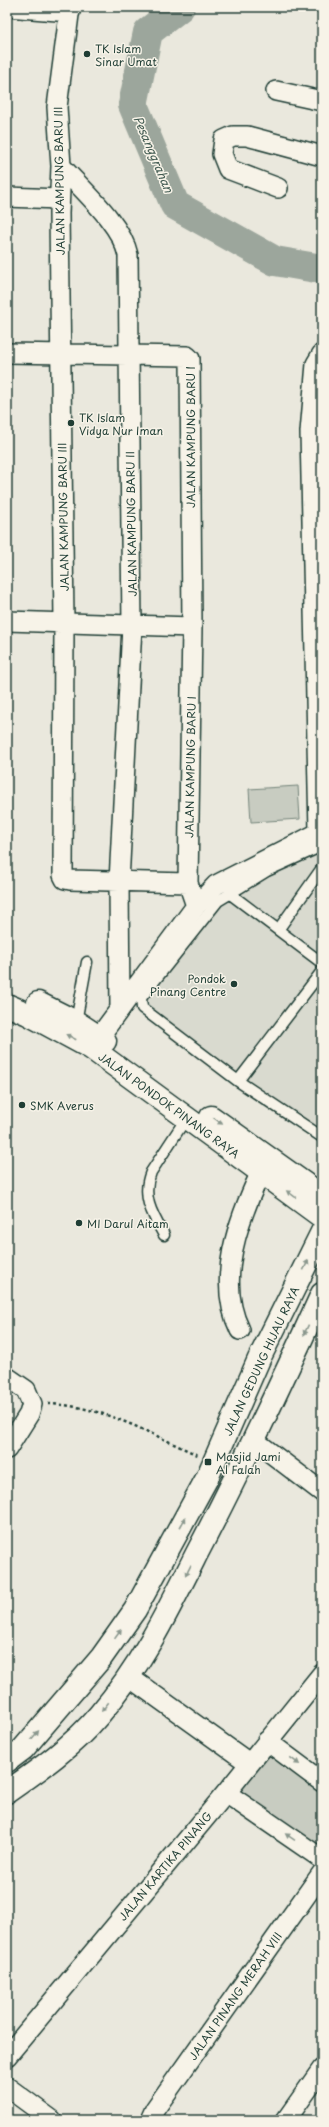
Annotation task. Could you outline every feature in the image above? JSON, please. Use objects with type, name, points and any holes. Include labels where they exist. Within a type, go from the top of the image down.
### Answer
[{"type":"main road","name":"JALAN PONDOK PINANG RAYA","points":[[7,990],[33,1000],[76,1022],[95,1042],[187,1117],[322,1217]]},
{"type":"main road","name":"JALAN PONDOK PINANG RAYA","points":[[7,1006],[95,1042],[322,1196]]},
{"type":"main road","name":"JALAN GEDUNG HIJAU RAYA","points":[[7,1761],[23,1749],[101,1658],[135,1610],[210,1470],[259,1359],[322,1232]]},
{"type":"main road","points":[[7,1792],[50,1762],[99,1715],[129,1676],[160,1626],[232,1487],[255,1441],[322,1294]]},
{"type":"main road","points":[[210,1470],[232,1487]]},
{"type":"street","points":[[7,7],[70,10]]},
{"type":"street","name":"JALAN KAMPUNG BARU III","points":[[70,10],[57,107],[61,166],[59,199],[64,622],[62,872],[65,878],[119,882]]},
{"type":"street","points":[[276,91],[322,101]]},
{"type":"street","points":[[278,188],[228,169],[222,154],[224,140],[233,136],[247,136],[322,156]]},
{"type":"street","name":"JALAN KAMPUNG BARU II","points":[[61,166],[103,213],[123,240],[126,249],[129,356],[132,626],[119,882],[120,1009]]},
{"type":"street","points":[[7,197],[59,199]]},
{"type":"street","name":"JALAN KAMPUNG BARU I","points":[[7,353],[187,356],[190,359],[192,627],[188,883]]},
{"type":"street","points":[[95,1042],[196,906],[216,885],[320,839],[310,432],[316,364],[322,354]]},
{"type":"street","points":[[7,621],[192,627]]},
{"type":"street","points":[[119,882],[188,883],[196,906]]},
{"type":"street","points":[[240,1330],[232,1306],[230,1282],[232,1261],[239,1224],[261,1172]]},
{"type":"street","points":[[7,1378],[26,1390],[32,1404],[28,1414],[7,1449]]},
{"type":"street","points":[[255,1441],[322,1492]]},
{"type":"street","name":"JALAN KARTIKA PINANG","points":[[7,2056],[226,1793],[322,1674]]},
{"type":"street","points":[[129,1676],[249,1763]]},
{"type":"street","points":[[267,1741],[322,1782]]},
{"type":"street","points":[[226,1793],[322,1859]]},
{"type":"street","name":"JALAN PINANG MERAH VIII","points":[[150,2120],[155,2109],[322,1873]]},
{"type":"street","points":[[286,2120],[322,2069]]},
{"type":"street","points":[[7,2086],[52,2120]]},
{"type":"lane","points":[[320,839],[218,901],[140,1001],[142,1008],[238,1081],[322,1137]]},
{"type":"lane","points":[[278,930],[322,868]]},
{"type":"lane","points":[[229,893],[322,963]]},
{"type":"lane","points":[[76,1022],[87,962]]},
{"type":"lane","points":[[238,1081],[322,971]]},
{"type":"lane","points":[[164,1235],[149,1207],[146,1187],[151,1172],[187,1117]]},
{"type":"path","points":[[32,1404],[63,1404],[115,1417],[210,1470]]},
{"type":"shaded area","points":[[298,786],[300,819],[251,822],[249,789]]},
{"type":"shaded area","points":[[322,846],[322,1137],[142,1008],[144,994],[218,901]]},
{"type":"shaded area","points":[[273,1742],[322,1772],[322,1849],[230,1793]]},
{"type":"waterway","name":"Pesanggrahan","points":[[180,7],[148,32],[133,105],[175,205],[275,261],[322,269]]},
{"type":"place","name":"TK Islam Sinar Umat","points":[[87,54]]},
{"type":"place","name":"TK Islam Vidya Nur Iman","points":[[71,423]]},
{"type":"place","name":"Pondok Pinang Centre","points":[[234,984]]},
{"type":"place","name":"SMK Averus","points":[[22,1105]]},
{"type":"place","name":"MI Darul Aitam","points":[[79,1223]]},
{"type":"place","name":"Masjid Jami Al Falah","points":[[208,1462]]}]
